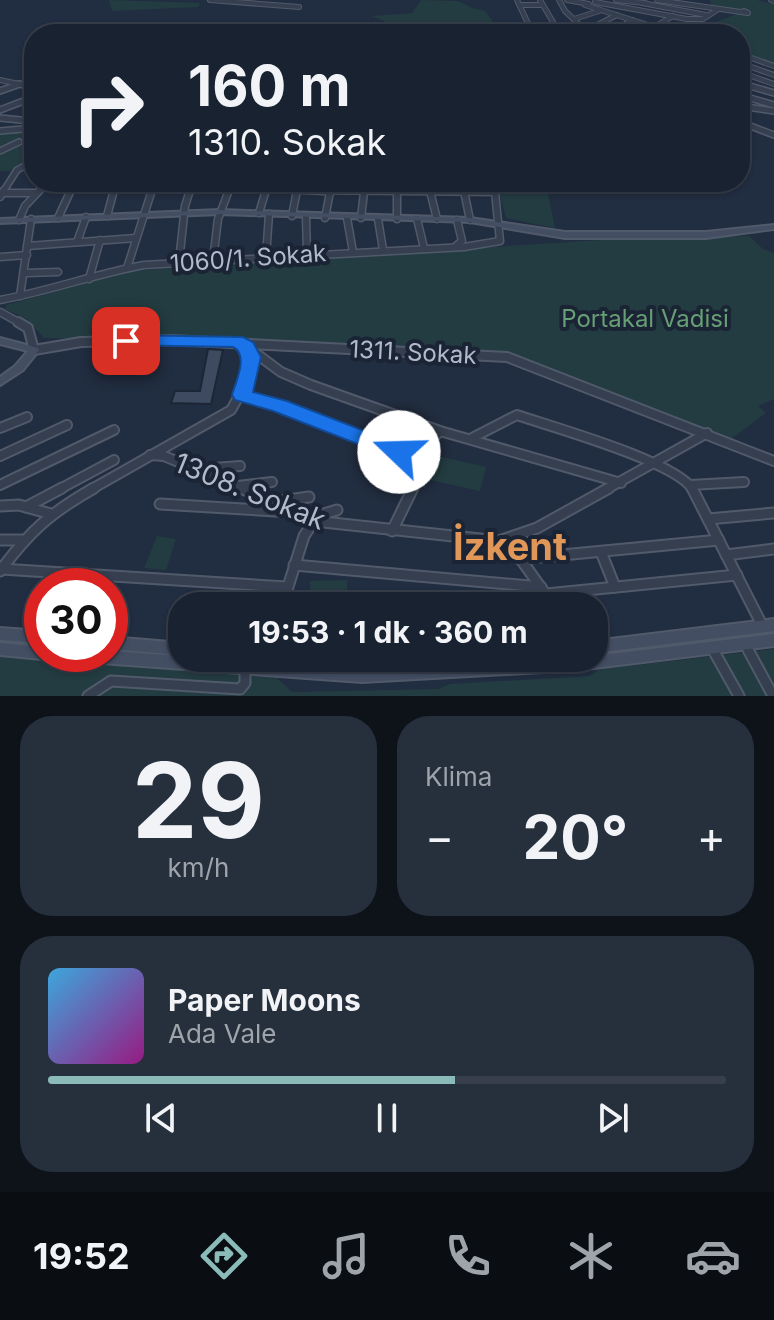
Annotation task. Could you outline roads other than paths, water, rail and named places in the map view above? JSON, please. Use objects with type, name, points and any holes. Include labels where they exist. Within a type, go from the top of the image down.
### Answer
[{"type":"main road","points":[[0,221],[220,212],[325,218],[470,220],[565,235],[719,234],[774,227]]},
{"type":"main road","points":[[0,341],[34,350],[19,368],[0,382]]},
{"type":"main road","points":[[608,653],[769,626]]},
{"type":"main road","points":[[0,634],[24,636]]},
{"type":"main road","points":[[608,655],[774,640]]},
{"type":"main road","points":[[128,644],[168,648]]},
{"type":"main road","points":[[0,649],[24,651]]},
{"type":"main road","points":[[128,659],[168,662]]},
{"type":"main road","points":[[336,672],[362,675],[398,672]]},
{"type":"street","points":[[210,0],[299,7],[295,0]]},
{"type":"street","points":[[263,3],[278,0]]},
{"type":"street","points":[[559,0],[578,24]]},
{"type":"street","points":[[570,0],[645,24]]},
{"type":"street","points":[[616,0],[676,13],[694,24]]},
{"type":"street","points":[[635,4],[659,0],[748,13],[744,11]]},
{"type":"street","points":[[659,24],[694,0]]},
{"type":"street","points":[[527,16],[567,12],[597,1],[635,4],[676,13]]},
{"type":"street","points":[[518,2],[541,2],[554,24]]},
{"type":"street","points":[[518,2],[530,24]]},
{"type":"street","points":[[635,4],[639,10]]},
{"type":"street","points":[[702,8],[708,4]]},
{"type":"street","points":[[574,19],[601,10]]},
{"type":"street","points":[[600,24],[639,10],[708,16]]},
{"type":"street","points":[[687,19],[708,16],[717,10]]},
{"type":"street","points":[[625,24],[632,20]]},
{"type":"street","points":[[750,59],[773,72]]},
{"type":"street","points":[[750,66],[773,72]]},
{"type":"street","points":[[750,83],[773,72]]},
{"type":"street","points":[[750,76],[774,84]]},
{"type":"street","points":[[0,80],[24,85]]},
{"type":"street","points":[[0,91],[19,84]]},
{"type":"street","points":[[750,86],[774,93]]},
{"type":"street","points":[[750,98],[774,105]]},
{"type":"street","points":[[2,108],[24,100]]},
{"type":"street","points":[[750,107],[774,111]]},
{"type":"street","points":[[0,118],[24,122]]},
{"type":"street","points":[[0,131],[24,125]]},
{"type":"street","points":[[750,125],[773,133]]},
{"type":"street","points":[[0,151],[19,142]]},
{"type":"street","points":[[1,195],[17,170],[24,166]]},
{"type":"street","points":[[58,218],[70,192]]},
{"type":"street","points":[[107,216],[112,192]]},
{"type":"street","points":[[127,268],[151,192]]},
{"type":"street","points":[[179,262],[186,213],[193,192]]},
{"type":"street","points":[[213,260],[220,212],[228,192]]},
{"type":"street","points":[[266,257],[267,192]]},
{"type":"street","points":[[292,216],[297,192]]},
{"type":"street","points":[[325,218],[330,192],[364,192],[361,218]]},
{"type":"street","points":[[397,192],[397,219]]},
{"type":"street","points":[[430,192],[437,219]]},
{"type":"street","points":[[464,192],[470,220]]},
{"type":"street","points":[[495,192],[498,223]]},
{"type":"street","points":[[1,195],[35,193]]},
{"type":"street","points":[[19,220],[35,193]]},
{"type":"street","points":[[77,242],[86,217]]},
{"type":"street","points":[[306,217],[307,254]]},
{"type":"street","points":[[347,218],[353,252]]},
{"type":"street","points":[[20,296],[26,273],[31,219]]},
{"type":"street","points":[[378,219],[383,250]]},
{"type":"street","points":[[417,219],[424,248]]},
{"type":"street","points":[[457,220],[462,241],[457,245]]},
{"type":"street","name":"1060/1. Sokak","points":[[0,300],[127,268],[179,262],[493,244],[500,241],[498,223]]},
{"type":"street","points":[[27,246],[136,238]]},
{"type":"street","points":[[89,279],[100,240]]},
{"type":"street","points":[[0,257],[27,255]]},
{"type":"street","points":[[26,273],[58,272]]},
{"type":"street","points":[[0,312],[28,328],[34,350]]},
{"type":"street","points":[[236,341],[299,381],[440,431],[621,483]]},
{"type":"street","name":"1311. Sokak","points":[[34,350],[81,342],[236,341],[507,357],[774,461]]},
{"type":"street","points":[[0,570],[22,539],[51,514],[224,415],[242,395],[251,364],[246,346]]},
{"type":"street","points":[[242,395],[295,411],[423,461]]},
{"type":"street","points":[[470,439],[517,415],[656,463],[690,485],[737,575],[769,626]]},
{"type":"street","points":[[0,428],[27,417]]},
{"type":"street","points":[[0,456],[67,425]]},
{"type":"street","points":[[0,485],[114,430]]},
{"type":"street","points":[[392,531],[406,507],[432,439],[440,431]]},
{"type":"street","name":"1308. Sokak","points":[[150,455],[164,456],[199,469],[314,521],[502,541],[537,528],[707,433]]},
{"type":"street","points":[[26,507],[114,460]]},
{"type":"street","points":[[199,469],[240,466]]},
{"type":"street","points":[[236,486],[272,482]]},
{"type":"street","points":[[690,485],[744,482]]},
{"type":"street","points":[[272,502],[309,497]]},
{"type":"street","points":[[160,504],[297,512]]},
{"type":"street","points":[[0,506],[26,507],[51,514]]},
{"type":"street","points":[[286,592],[304,536],[317,516],[337,510]]},
{"type":"street","points":[[708,519],[774,513]]},
{"type":"street","points":[[0,540],[22,539]]},
{"type":"street","points":[[520,559],[719,540]]},
{"type":"street","points":[[502,541],[543,590]]},
{"type":"street","points":[[726,555],[774,549]]},
{"type":"street","points":[[601,552],[615,587]]},
{"type":"street","points":[[294,565],[543,590],[615,587],[737,575]]},
{"type":"street","points":[[0,570],[287,587]]},
{"type":"street","points":[[745,644],[773,696]]},
{"type":"street","points":[[712,648],[739,696]]},
{"type":"street","points":[[88,696],[111,681],[240,689],[245,683],[245,672]]},
{"type":"district","name":"İzkent","points":[[510,546]]},
{"type":"park label","name":"Portakal Vadisi","points":[[645,318]]}]
